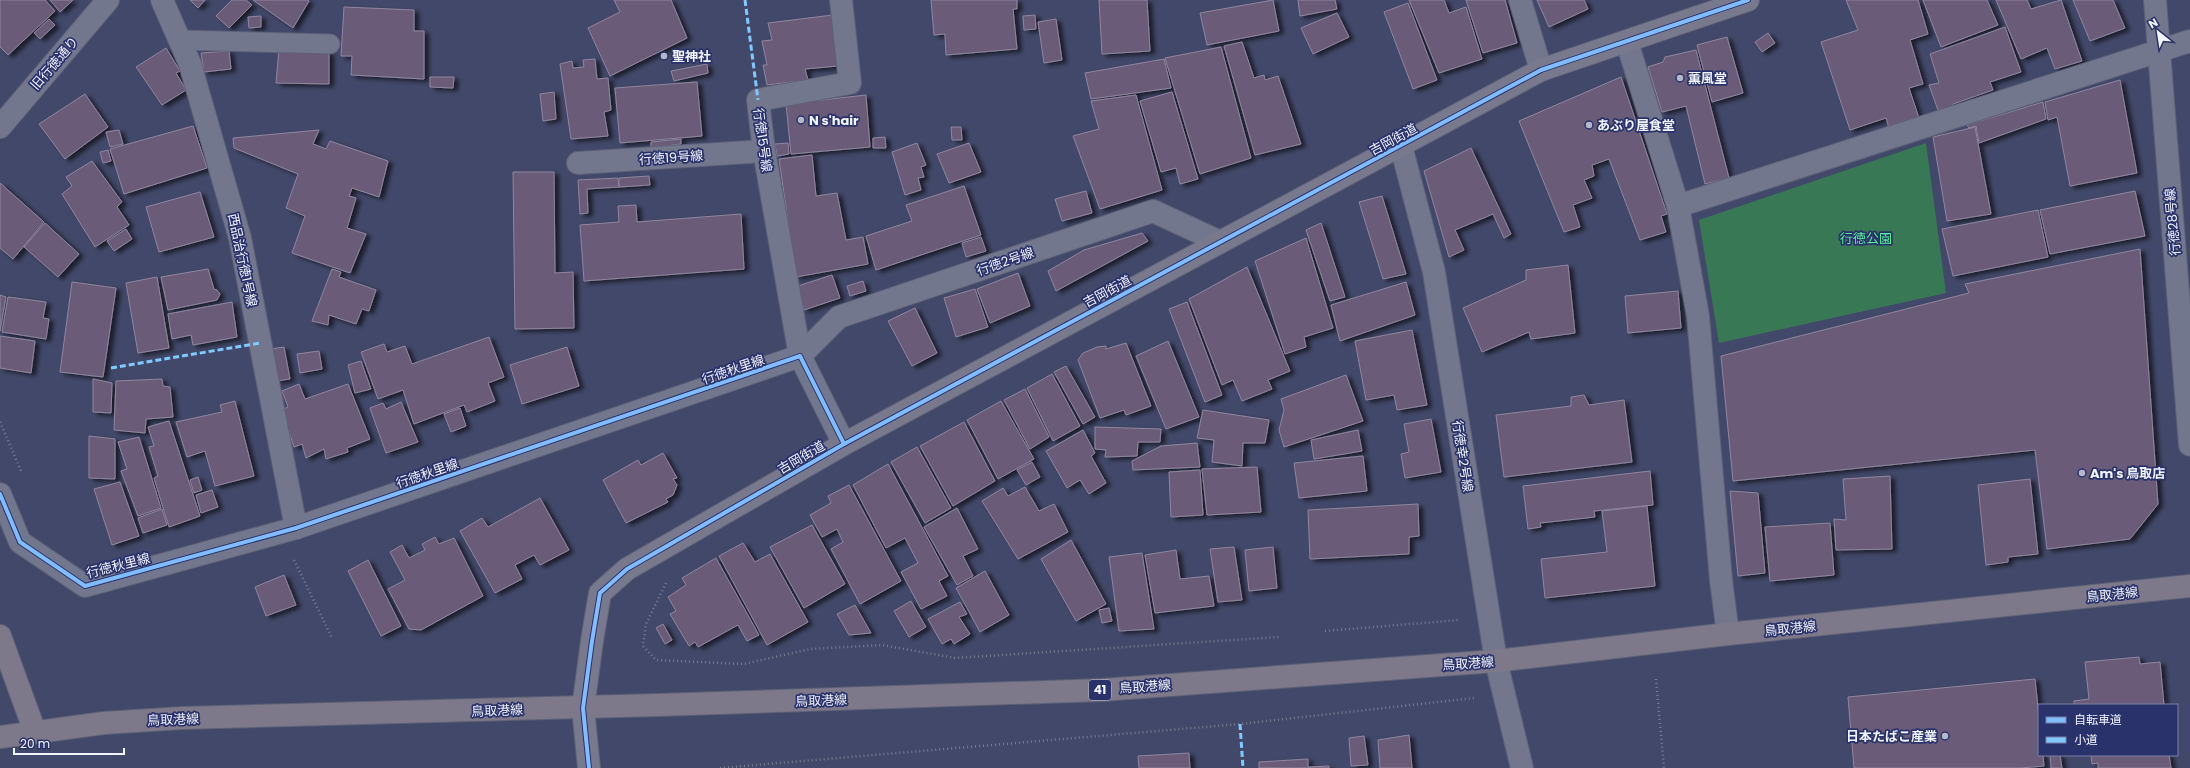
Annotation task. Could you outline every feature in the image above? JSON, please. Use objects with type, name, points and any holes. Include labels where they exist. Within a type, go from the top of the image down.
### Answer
[{"type":"main road","name":"鳥取港線","points":[[3,737],[104,723],[182,718],[583,708],[1102,690],[1496,661],[1728,634],[2190,586]]},
{"type":"main road","points":[[0,636],[35,732]]},
{"type":"street","name":"旧行徳通り","points":[[0,127],[108,0]]},
{"type":"street","name":"西品治行徳1号線","points":[[162,0],[190,64],[240,238],[296,528]]},
{"type":"street","name":"行徳15号線","points":[[800,356],[764,151],[758,100],[850,83],[841,0]]},
{"type":"street","points":[[1520,0],[1542,70]]},
{"type":"street","name":"吉岡街道","points":[[589,768],[583,708],[600,593],[628,569],[660,549],[844,444],[1542,70],[1748,0]]},
{"type":"street","name":"行徳28号線","points":[[2155,0],[2190,445]]},
{"type":"street","points":[[1678,206],[2190,41]]},
{"type":"street","points":[[1626,42],[1678,206],[1698,316],[1721,580],[1728,634]]},
{"type":"street","name":"行徳幸2号線","points":[[1401,146],[1434,272],[1496,661],[1522,768]]},
{"type":"street","name":"行徳19号線","points":[[578,163],[764,151]]},
{"type":"street","name":"行徳2号線","points":[[800,356],[839,316],[1152,211],[1220,242]]},
{"type":"street","points":[[800,356],[844,444]]},
{"type":"street","name":"行徳秋里線","points":[[0,494],[20,542],[85,586],[296,528],[800,356]]},
{"type":"lane","points":[[179,40],[330,44]]},
{"type":"path","points":[[0,422],[20,466]]},
{"type":"path","points":[[293,558],[332,638]]},
{"type":"path","points":[[668,579],[646,624],[643,646],[656,660],[744,664],[810,649],[882,645],[955,658],[1279,637]]},
{"type":"path","points":[[1325,631],[1464,620]]},
{"type":"path","points":[[1656,679],[1664,768]]},
{"type":"path","points":[[720,768],[1240,724],[1504,695]]},
{"type":"green space","name":"行徳公園","points":[[1926,143],[1946,293],[1719,343],[1699,220]]},
{"type":"building","points":[[0,0],[45,0],[55,11],[8,55],[0,47]]},
{"type":"building","points":[[50,0],[73,0],[60,12]]},
{"type":"building","points":[[190,0],[205,0],[198,8]]},
{"type":"building","points":[[232,0],[246,0],[252,5],[229,28],[216,16]]},
{"type":"building","points":[[253,0],[307,0],[309,1],[293,28]]},
{"type":"building","points":[[614,0],[671,0],[687,38],[610,76],[588,28],[620,12]]},
{"type":"building","points":[[931,0],[1017,0],[1017,9],[1013,9],[1017,49],[946,55],[945,34],[934,35]]},
{"type":"building","points":[[1099,0],[1147,0],[1150,51],[1102,54]]},
{"type":"building","points":[[1273,0],[1279,31],[1207,45],[1200,13]]},
{"type":"building","points":[[1298,0],[1335,0],[1337,9],[1300,16]]},
{"type":"building","points":[[1409,0],[1444,0],[1449,13],[1466,7],[1482,59],[1439,73]]},
{"type":"building","points":[[1466,0],[1505,0],[1517,43],[1483,53]]},
{"type":"building","points":[[1537,0],[1584,0],[1588,9],[1549,27]]},
{"type":"building","points":[[1846,0],[1918,0],[1928,34],[1910,40],[1923,84],[1909,88],[1919,118],[1889,128],[1886,118],[1850,130],[1821,42],[1858,30]]},
{"type":"building","points":[[1923,0],[1987,0],[1998,25],[1941,47]]},
{"type":"building","points":[[1996,0],[2027,0],[2031,9],[2061,0],[2082,61],[2055,69],[2047,48],[2021,59]]},
{"type":"building","points":[[2073,0],[2113,0],[2125,28],[2090,41]]},
{"type":"building","points":[[1408,3],[1437,80],[1413,89],[1384,12]]},
{"type":"building","points":[[344,7],[414,10],[414,31],[424,31],[424,79],[351,75],[352,56],[341,56]]},
{"type":"building","points":[[1337,13],[1349,37],[1313,54],[1301,28]]},
{"type":"building","points":[[833,15],[838,66],[805,69],[808,80],[767,85],[763,65],[767,65],[762,41],[772,40],[768,23]]},
{"type":"building","points":[[1035,15],[1036,29],[1024,30],[1023,16]]},
{"type":"building","points":[[261,16],[261,27],[249,28],[248,17]]},
{"type":"building","points":[[49,19],[55,25],[40,39],[34,33]]},
{"type":"building","points":[[1056,19],[1062,60],[1044,63],[1038,22]]},
{"type":"building","points":[[2005,27],[2021,72],[1990,82],[1993,90],[1953,104],[1955,108],[1939,113],[1929,85],[1939,83],[1930,54]]},
{"type":"building","points":[[1768,33],[1775,43],[1762,52],[1755,42]]},
{"type":"building","points":[[1727,37],[1743,93],[1712,102],[1697,45]]},
{"type":"building","points":[[1242,42],[1254,78],[1264,75],[1265,80],[1278,76],[1301,144],[1255,155],[1224,46]]},
{"type":"building","points":[[1221,47],[1251,158],[1200,174],[1165,58]]},
{"type":"building","points":[[166,48],[180,71],[176,73],[186,90],[162,105],[136,67]]},
{"type":"building","points":[[279,49],[329,52],[329,84],[276,83]]},
{"type":"building","points":[[1696,50],[1729,178],[1705,184],[1686,106],[1662,112],[1648,67],[1663,62],[1665,57]]},
{"type":"building","points":[[229,51],[231,69],[204,72],[201,53]]},
{"type":"building","points":[[595,59],[597,79],[608,78],[611,110],[604,112],[608,136],[571,139],[560,64],[572,61],[573,68],[584,67],[583,60]]},
{"type":"building","points":[[1164,59],[1171,88],[1091,99],[1085,73]]},
{"type":"building","points":[[707,64],[708,73],[674,81],[671,71]]},
{"type":"building","points":[[430,77],[454,77],[453,88],[430,87]]},
{"type":"building","points":[[1621,77],[1667,214],[1661,216],[1666,232],[1640,240],[1609,159],[1592,165],[1594,176],[1584,180],[1592,198],[1573,205],[1580,227],[1564,232],[1519,121]]},
{"type":"building","points":[[2120,80],[2137,173],[2070,186],[2057,117],[2048,120],[2045,102]]},
{"type":"building","points":[[697,82],[702,136],[620,143],[615,88]]},
{"type":"building","points":[[554,92],[556,119],[543,121],[540,94]]},
{"type":"building","points":[[1172,92],[1198,179],[1180,184],[1176,168],[1161,172],[1140,101]]},
{"type":"building","points":[[85,94],[108,127],[65,159],[39,124]]},
{"type":"building","points":[[866,95],[870,147],[791,154],[786,104]]},
{"type":"building","points":[[1136,95],[1162,190],[1100,209],[1073,136],[1099,129],[1091,101]]},
{"type":"building","points":[[2043,102],[2046,119],[1979,143],[1976,126],[1969,128],[1967,125]]},
{"type":"building","points":[[193,126],[207,168],[124,194],[110,149]]},
{"type":"building","points":[[951,127],[961,127],[962,140],[952,140]]},
{"type":"building","points":[[1975,127],[1991,214],[1947,221],[1933,137]]},
{"type":"building","points":[[119,130],[123,144],[110,147],[106,132]]},
{"type":"building","points":[[319,130],[313,144],[326,149],[330,141],[388,161],[379,197],[352,188],[349,196],[356,198],[347,228],[366,234],[350,273],[292,253],[305,216],[286,208],[298,174],[234,148],[233,138]]},
{"type":"building","points":[[885,137],[886,148],[873,148],[873,138]]},
{"type":"building","points":[[681,139],[681,144],[651,148],[651,142]]},
{"type":"building","points":[[788,143],[789,154],[777,156],[775,144]]},
{"type":"building","points":[[917,143],[926,165],[921,167],[924,177],[918,178],[921,190],[905,195],[892,152]]},
{"type":"building","points":[[969,143],[981,172],[949,183],[937,154]]},
{"type":"building","points":[[1471,148],[1511,234],[1504,238],[1493,214],[1455,230],[1464,250],[1449,257],[1424,171]]},
{"type":"building","points":[[108,150],[111,161],[103,163],[100,152]]},
{"type":"building","points":[[812,155],[816,196],[837,193],[846,240],[863,237],[868,264],[796,277],[779,159]]},
{"type":"building","points":[[92,161],[122,202],[117,207],[129,225],[95,247],[62,194],[72,186],[66,177]]},
{"type":"building","points":[[513,172],[554,172],[555,273],[573,272],[574,328],[515,329]]},
{"type":"building","points":[[649,176],[650,185],[619,187],[619,178]]},
{"type":"building","points":[[618,178],[619,187],[587,189],[588,213],[580,214],[578,180]]},
{"type":"building","points":[[0,183],[44,222],[13,259],[0,248]]},
{"type":"building","points":[[964,186],[981,235],[876,270],[866,236],[912,221],[906,205]]},
{"type":"building","points":[[1086,191],[1092,213],[1062,221],[1055,199]]},
{"type":"building","points":[[2135,191],[2145,236],[2050,254],[2040,210]]},
{"type":"building","points":[[200,192],[214,237],[159,252],[146,207]]},
{"type":"building","points":[[1382,196],[1406,274],[1383,279],[1359,202]]},
{"type":"building","points":[[636,205],[637,222],[741,214],[744,269],[584,281],[580,225],[619,222],[618,206]]},
{"type":"building","points":[[2038,210],[2048,257],[1953,276],[1942,229]]},
{"type":"building","points":[[45,223],[79,254],[58,277],[24,247]]},
{"type":"building","points":[[1321,223],[1345,297],[1330,301],[1306,230]]},
{"type":"building","points":[[126,229],[132,239],[114,251],[107,241]]},
{"type":"building","points":[[1142,233],[1148,241],[1056,291],[1048,271],[1084,250]]},
{"type":"building","points":[[981,237],[986,251],[966,257],[962,243]]},
{"type":"building","points":[[1306,238],[1333,328],[1304,337],[1306,347],[1285,354],[1255,261]]},
{"type":"building","points":[[2140,249],[2158,504],[2130,539],[2047,549],[2035,450],[1733,481],[1721,356],[1969,293],[1965,284]]},
{"type":"building","points":[[1568,265],[1575,333],[1531,339],[1529,332],[1482,352],[1463,308],[1526,280],[1526,270]]},
{"type":"building","points":[[1247,267],[1290,371],[1268,380],[1272,389],[1242,401],[1233,380],[1222,385],[1189,299]]},
{"type":"building","points":[[208,269],[214,289],[220,294],[217,300],[168,310],[161,277]]},
{"type":"building","points":[[332,269],[341,272],[339,277],[376,290],[369,311],[362,309],[356,324],[329,315],[328,325],[312,321]]},
{"type":"building","points":[[1018,273],[1030,306],[990,323],[977,289]]},
{"type":"building","points":[[832,275],[840,298],[804,310],[798,286]]},
{"type":"building","points":[[157,277],[169,348],[138,353],[126,283]]},
{"type":"building","points":[[863,281],[866,291],[850,296],[847,286]]},
{"type":"building","points":[[72,282],[116,288],[103,377],[60,372]]},
{"type":"building","points":[[1406,282],[1415,315],[1340,341],[1331,305]]},
{"type":"building","points":[[975,289],[988,327],[956,337],[944,298]]},
{"type":"building","points":[[1678,291],[1681,328],[1628,333],[1625,296]]},
{"type":"building","points":[[0,295],[6,297],[0,331]]},
{"type":"building","points":[[8,297],[46,302],[43,318],[49,319],[46,339],[2,332]]},
{"type":"building","points":[[232,302],[237,337],[193,345],[191,335],[172,339],[168,314]]},
{"type":"building","points":[[1187,302],[1222,395],[1205,402],[1169,309]]},
{"type":"building","points":[[915,308],[937,353],[912,366],[888,321]]},
{"type":"building","points":[[1412,330],[1427,405],[1397,410],[1394,395],[1366,400],[1355,341]]},
{"type":"building","points":[[0,336],[35,341],[31,373],[0,368]]},
{"type":"building","points":[[489,337],[504,377],[488,383],[495,401],[467,412],[464,405],[414,424],[403,390],[378,399],[361,352],[384,344],[387,352],[405,346],[412,364]]},
{"type":"building","points":[[1168,341],[1199,417],[1166,429],[1136,356]]},
{"type":"building","points":[[1126,343],[1151,406],[1126,415],[1124,410],[1100,418],[1078,360],[1083,353],[1097,347],[1106,346],[1106,349]]},
{"type":"building","points":[[284,347],[290,379],[276,381],[271,349]]},
{"type":"building","points":[[567,347],[579,386],[522,404],[510,365]]},
{"type":"building","points":[[319,351],[322,369],[300,373],[297,354]]},
{"type":"building","points":[[361,361],[371,389],[355,393],[348,365]]},
{"type":"building","points":[[1066,366],[1095,417],[1083,424],[1054,372]]},
{"type":"building","points":[[1052,374],[1080,426],[1053,441],[1027,388]]},
{"type":"building","points":[[1346,375],[1363,421],[1284,447],[1279,430],[1284,410],[1281,399]]},
{"type":"building","points":[[93,379],[112,383],[111,413],[93,412]]},
{"type":"building","points":[[162,379],[163,386],[170,387],[173,417],[146,419],[145,433],[114,430],[116,381]]},
{"type":"building","points":[[299,384],[305,399],[348,384],[370,439],[347,448],[348,452],[326,459],[324,449],[306,458],[302,444],[294,447],[282,410],[288,407],[282,391]]},
{"type":"building","points":[[1025,389],[1049,437],[1030,449],[1004,400]]},
{"type":"building","points":[[1584,395],[1589,405],[1624,400],[1632,462],[1504,477],[1496,415],[1571,406],[1571,397]]},
{"type":"building","points":[[235,401],[254,476],[215,486],[205,451],[187,457],[176,422],[222,412],[220,405]]},
{"type":"building","points":[[1001,401],[1034,459],[998,479],[967,420]]},
{"type":"building","points":[[401,402],[418,442],[386,453],[370,408],[383,403],[386,409]]},
{"type":"building","points":[[460,408],[466,426],[451,432],[444,414]]},
{"type":"building","points":[[1203,410],[1269,420],[1265,443],[1243,443],[1242,466],[1212,462],[1214,440],[1197,438]]},
{"type":"building","points":[[1431,419],[1441,472],[1405,478],[1401,454],[1409,452],[1404,424]]},
{"type":"building","points":[[169,421],[200,516],[169,527],[154,478],[158,476],[149,447],[154,446],[148,427]]},
{"type":"building","points":[[964,422],[995,481],[953,506],[920,446]]},
{"type":"building","points":[[1095,427],[1161,429],[1160,442],[1138,442],[1137,456],[1105,457],[1106,450],[1095,449]]},
{"type":"building","points":[[1083,430],[1095,453],[1091,456],[1106,483],[1089,494],[1080,480],[1067,488],[1046,451]]},
{"type":"building","points":[[1358,430],[1362,451],[1314,459],[1311,440]]},
{"type":"building","points":[[89,436],[115,439],[115,479],[89,478]]},
{"type":"building","points":[[139,437],[161,508],[138,516],[121,471],[127,469],[118,442]]},
{"type":"building","points":[[1197,443],[1200,467],[1133,470],[1132,461],[1161,446]]},
{"type":"building","points":[[917,447],[951,508],[925,523],[891,462]]},
{"type":"building","points":[[663,453],[677,478],[673,479],[677,485],[673,495],[666,499],[668,502],[626,523],[603,480],[638,460],[641,465]]},
{"type":"building","points":[[1363,456],[1367,491],[1299,498],[1294,463]]},
{"type":"building","points":[[1032,462],[1040,477],[1026,485],[1017,470]]},
{"type":"building","points":[[888,464],[948,576],[939,581],[947,596],[921,609],[901,572],[918,563],[905,538],[886,548],[853,485]]},
{"type":"building","points":[[1257,467],[1261,512],[1207,515],[1202,469]]},
{"type":"building","points":[[1200,470],[1203,515],[1171,517],[1169,472]]},
{"type":"building","points":[[1650,471],[1653,505],[1594,511],[1595,517],[1540,523],[1541,527],[1528,529],[1523,486]]},
{"type":"building","points":[[1890,476],[1892,549],[1836,550],[1834,519],[1846,520],[1843,479]]},
{"type":"building","points":[[198,477],[202,490],[194,493],[190,480]]},
{"type":"building","points":[[2030,479],[2038,554],[2008,557],[2008,562],[1986,565],[1978,485]]},
{"type":"building","points":[[120,482],[139,536],[112,545],[94,489]]},
{"type":"building","points":[[849,485],[901,581],[860,604],[831,549],[843,542],[837,529],[822,537],[810,515],[831,503],[828,496]]},
{"type":"building","points":[[1025,487],[1039,511],[1054,504],[1068,532],[1018,559],[982,501],[1003,488],[1008,496]]},
{"type":"building","points":[[212,490],[218,507],[201,513],[196,495]]},
{"type":"building","points":[[1730,491],[1758,493],[1765,573],[1738,576]]},
{"type":"building","points":[[540,498],[569,550],[540,565],[534,555],[515,565],[522,579],[495,593],[460,531],[482,518],[488,527]]},
{"type":"building","points":[[1418,504],[1419,536],[1409,537],[1409,554],[1310,559],[1308,510]]},
{"type":"building","points":[[1647,506],[1655,586],[1545,598],[1541,559],[1607,552],[1602,511]]},
{"type":"building","points":[[957,508],[978,549],[963,556],[973,576],[957,585],[924,527]]},
{"type":"building","points":[[162,509],[167,525],[143,533],[138,518]]},
{"type":"building","points":[[1830,523],[1834,575],[1770,581],[1765,527]]},
{"type":"building","points":[[812,525],[845,584],[804,608],[770,547]]},
{"type":"building","points":[[435,537],[439,544],[454,538],[483,596],[421,630],[409,629],[388,589],[405,580],[390,552],[402,545],[409,558],[425,550],[422,544]]},
{"type":"building","points":[[1071,540],[1106,604],[1076,621],[1041,559]]},
{"type":"building","points":[[743,543],[755,562],[770,554],[808,622],[767,645],[719,556]]},
{"type":"building","points":[[1234,547],[1242,600],[1218,602],[1210,549]]},
{"type":"building","points":[[1273,547],[1277,588],[1249,591],[1245,550]]},
{"type":"building","points":[[1176,550],[1180,579],[1209,576],[1214,606],[1155,613],[1145,555]]},
{"type":"building","points":[[1142,553],[1154,629],[1119,631],[1109,557]]},
{"type":"building","points":[[716,558],[759,635],[747,641],[738,625],[698,647],[695,642],[689,646],[670,614],[676,611],[668,597],[686,585],[682,578]]},
{"type":"building","points":[[368,560],[401,626],[381,636],[348,571]]},
{"type":"building","points":[[985,571],[1009,615],[980,632],[956,588]]},
{"type":"building","points":[[284,575],[296,605],[266,616],[255,587]]},
{"type":"building","points":[[911,601],[926,627],[909,637],[894,611]]},
{"type":"building","points":[[960,602],[967,614],[959,617],[970,634],[954,644],[951,639],[942,644],[928,619]]},
{"type":"building","points":[[855,605],[871,633],[849,635],[837,614]]},
{"type":"building","points":[[1109,608],[1112,621],[1102,623],[1099,610]]},
{"type":"building","points":[[663,624],[672,640],[665,644],[656,628]]},
{"type":"building","points":[[2139,657],[2140,664],[2160,662],[2164,704],[2074,704],[2074,701],[2089,699],[2085,662]]},
{"type":"building","name":"日本たばこ産業","points":[[2035,679],[2038,708],[2038,756],[2043,756],[2044,766],[2020,768],[1854,768],[1848,697]]},
{"type":"building","points":[[1409,735],[1412,768],[1380,768],[1378,740]]},
{"type":"building","points":[[1364,736],[1368,765],[1351,766],[1349,738]]},
{"type":"building","points":[[1189,753],[1190,768],[1139,768],[1138,756]]},
{"type":"building","points":[[2050,756],[2060,756],[2062,768],[2051,768]]},
{"type":"building","points":[[2091,756],[2169,756],[2171,768],[2098,768],[2098,763],[2092,764]]},
{"type":"building","points":[[1308,759],[1308,767],[1329,766],[1329,768],[1259,768],[1259,762]]},
{"type":"marked path","points":[[745,0],[758,100]]},
{"type":"marked path","points":[[111,368],[260,343]]},
{"type":"marked path","points":[[1240,724],[1243,768]]},
{"type":"cycle path","points":[[589,768],[583,708],[600,593],[627,569],[844,444],[1541,70],[1748,0]]},
{"type":"cycle path","points":[[0,494],[20,542],[85,586],[296,528],[800,356],[844,444]]},
{"type":"place","name":"聖神社","points":[[664,56]]},
{"type":"place","name":"薫風堂","points":[[1680,78]]},
{"type":"place","name":"N s'hair","points":[[801,120]]},
{"type":"place","name":"あぶり屋食堂","points":[[1589,125]]},
{"type":"place","name":"Am's 鳥取店","points":[[2082,473]]},
{"type":"place","name":"日本たばこ産業","points":[[1945,736]]}]
